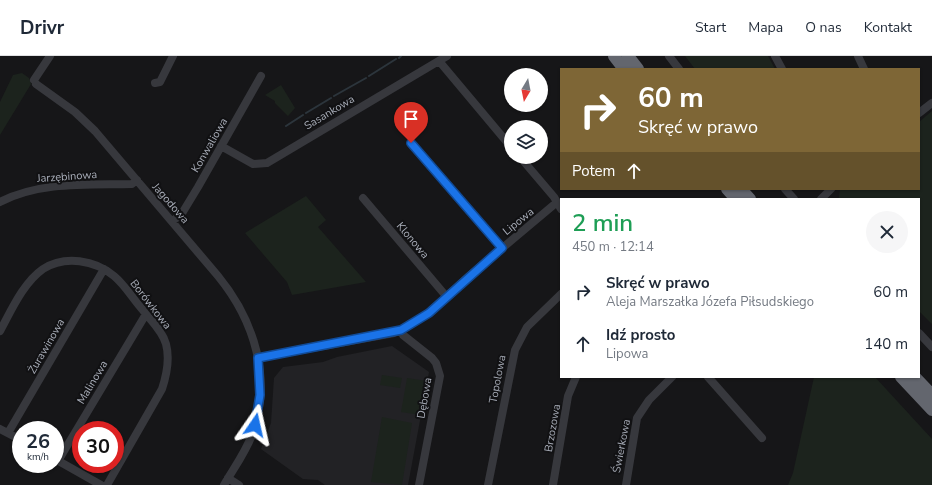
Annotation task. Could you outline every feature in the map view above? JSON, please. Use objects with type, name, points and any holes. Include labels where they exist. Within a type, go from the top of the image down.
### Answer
[{"type":"highway","points":[[614,56],[623,68]]},
{"type":"highway","points":[[628,56],[637,68]]},
{"type":"highway","points":[[728,190],[735,198]]},
{"type":"highway","points":[[742,190],[749,198]]},
{"type":"highway","points":[[902,378],[932,410]]},
{"type":"highway","points":[[916,378],[932,395]]},
{"type":"street","name":"Jagodowa","points":[[50,56],[35,82],[70,108],[95,131],[237,300],[252,331],[258,358],[260,395],[255,425],[245,452],[224,485]]},
{"type":"street","points":[[155,83],[160,82],[173,56]]},
{"type":"street","name":"Sasankowa","points":[[221,146],[254,164],[267,163],[447,56]]},
{"type":"street","points":[[669,56],[678,68]]},
{"type":"street","points":[[775,56],[781,68]]},
{"type":"street","points":[[858,56],[864,68]]},
{"type":"street","points":[[439,61],[504,139]]},
{"type":"street","name":"Konwaliowa","points":[[172,221],[181,215],[261,76]]},
{"type":"street","points":[[920,112],[932,103]]},
{"type":"street","points":[[411,143],[502,248]]},
{"type":"street","points":[[526,164],[554,197],[559,206]]},
{"type":"street","name":"Jarzębinowa","points":[[0,202],[19,193],[45,188],[132,184],[137,180]]},
{"type":"street","points":[[786,190],[793,198]]},
{"type":"street","points":[[822,198],[830,190]]},
{"type":"street","name":"Klonowa","points":[[363,198],[446,296]]},
{"type":"street","name":"Lipowa","points":[[258,358],[401,330],[424,317],[502,248],[559,206]]},
{"type":"street","name":"Borówkowa","points":[[0,331],[31,279],[55,263],[68,261],[87,262],[104,269],[115,277],[157,328],[166,344],[168,366],[166,377],[162,389],[107,485]]},
{"type":"street","name":"Żurawinowa","points":[[8,433],[104,269]]},
{"type":"street","name":"Topolowa","points":[[488,485],[515,350],[527,327],[560,295]]},
{"type":"street","name":"Malinowa","points":[[64,449],[146,314]]},
{"type":"street","name":"Dębowa","points":[[401,330],[403,335],[435,360],[440,376],[419,485]]},
{"type":"street","points":[[920,334],[932,347]]},
{"type":"street","name":"Brzozowa","points":[[553,485],[568,396],[576,378]]},
{"type":"street","name":"Świerkowa","points":[[626,485],[637,418],[649,400],[671,378]]},
{"type":"street","points":[[709,378],[762,438]]},
{"type":"street","points":[[0,429],[12,435]]},
{"type":"street","points":[[64,464],[101,485]]},
{"type":"street","points":[[228,478],[239,485]]},
{"type":"shaded area","points":[[685,56],[768,56],[774,68],[694,68]]},
{"type":"shaded area","points":[[22,73],[29,78],[31,84],[0,135],[0,102],[13,75]]},
{"type":"shaded area","points":[[281,85],[295,108],[288,116],[275,103],[275,101],[265,95]]},
{"type":"shaded area","points":[[932,111],[932,324],[920,312],[920,198],[839,198],[840,190],[920,190],[920,121]]},
{"type":"shaded area","points":[[306,196],[326,220],[318,227],[366,282],[292,295],[287,282],[245,233]]},
{"type":"shaded area","points":[[392,346],[429,372],[408,485],[325,485],[318,480],[303,479],[261,449],[271,423],[274,378],[283,367],[323,362],[337,357]]},
{"type":"shaded area","points":[[382,375],[402,378],[400,388],[380,385]]},
{"type":"shaded area","points":[[407,378],[427,381],[421,415],[401,412]]},
{"type":"shaded area","points":[[814,378],[876,378],[932,439],[932,485],[788,485],[793,473]]},
{"type":"shaded area","points":[[382,417],[412,423],[402,485],[371,482]]},
{"type":"waterway","points":[[369,76],[396,59]]},
{"type":"waterway","points":[[334,96],[366,78]]},
{"type":"waterway","points":[[306,113],[331,98]]},
{"type":"waterway","points":[[286,126],[303,115]]},
{"type":"route","points":[[255,425],[260,395],[258,358],[394,333],[410,326],[429,313],[446,296],[502,248],[411,143]]}]
